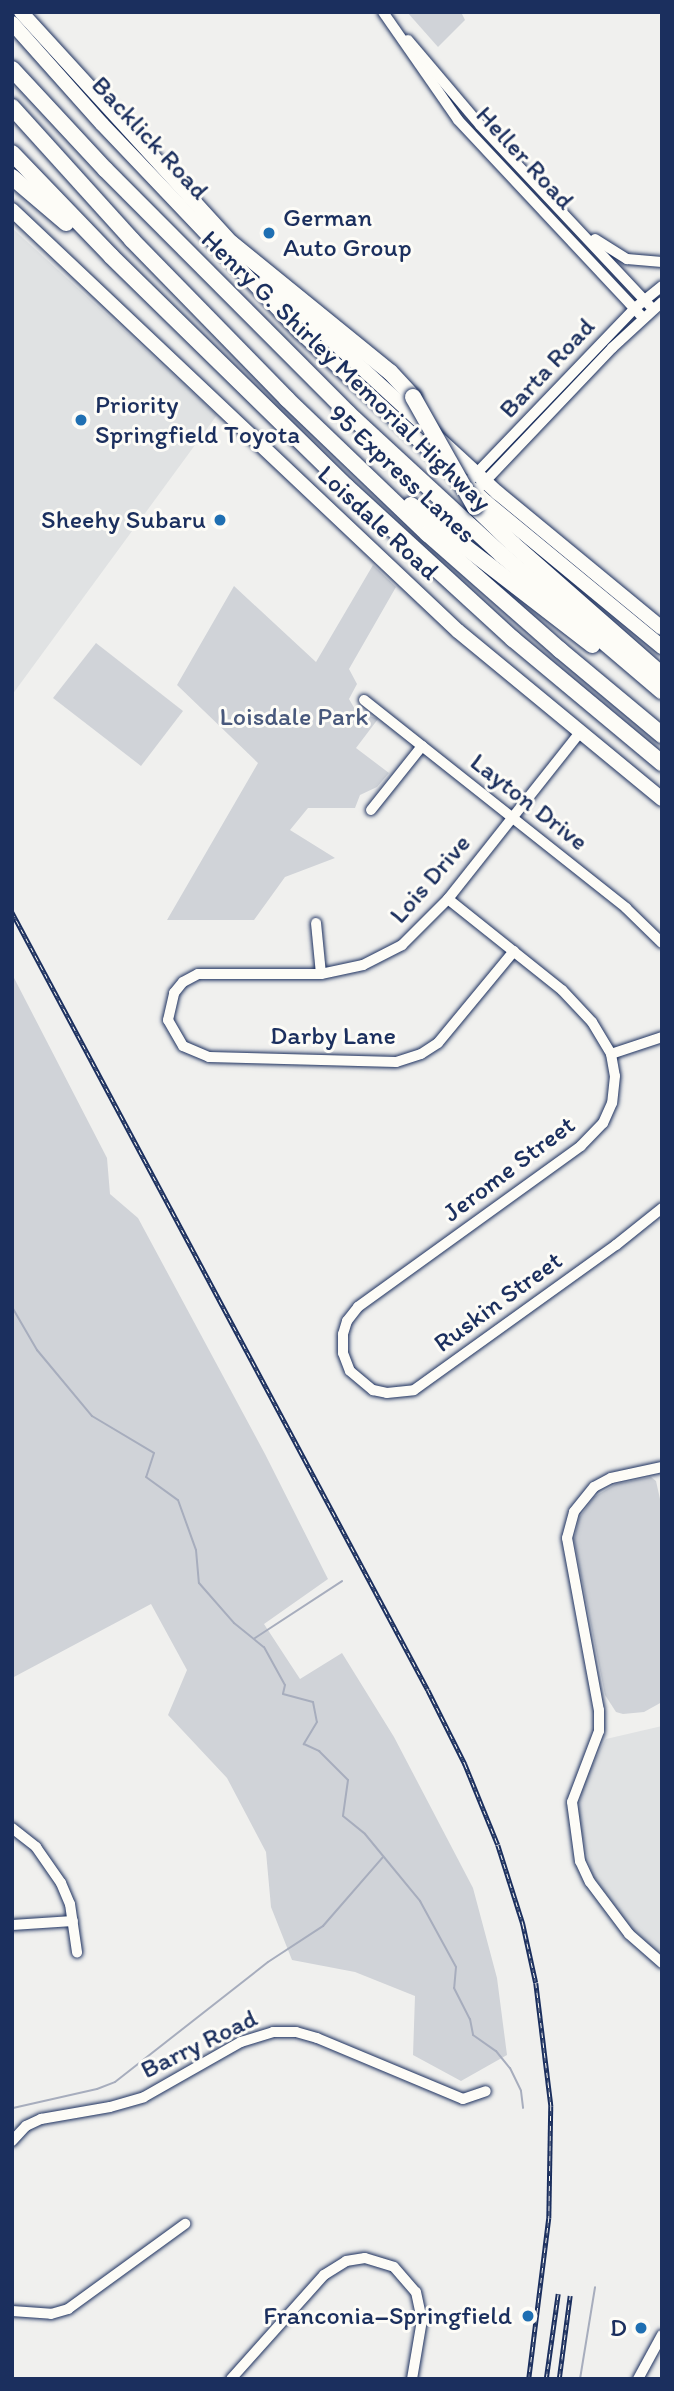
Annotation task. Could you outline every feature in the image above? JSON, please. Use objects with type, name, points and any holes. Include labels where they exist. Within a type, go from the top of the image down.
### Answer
[{"type":"highway","name":"Henry G. Shirley Memorial Highway","points":[[12,69],[114,179],[348,413],[502,555],[662,691]]},
{"type":"highway","name":"95 Express Lanes","points":[[12,107],[132,240],[287,399],[428,534],[662,735]]},
{"type":"highway","points":[[12,153],[111,256],[416,552],[513,639],[662,763]]},
{"type":"highway","points":[[12,177],[111,256]]},
{"type":"highway","points":[[231,243],[390,372],[413,397],[523,553],[662,674]]},
{"type":"highway","points":[[287,399],[413,506],[566,626],[637,671]]},
{"type":"main road","name":"Backlick Road","points":[[21,12],[231,243],[476,487],[662,628]]},
{"type":"main road","name":"Backlick Road","points":[[12,23],[102,124],[299,331],[662,647]]},
{"type":"main road","name":"Loisdale Road","points":[[12,210],[330,514],[458,631],[579,734],[662,799]]},
{"type":"street","name":"Heller Road","points":[[385,15],[480,125],[644,299],[657,305]]},
{"type":"street","name":"Heller Road","points":[[385,15],[466,130],[643,318]]},
{"type":"street","points":[[563,213],[619,255],[639,261],[662,262]]},
{"type":"street","name":"Barta Road","points":[[476,487],[635,308],[662,286]]},
{"type":"street","name":"Barta Road","points":[[476,487],[657,305]]},
{"type":"street","name":"Layton Drive","points":[[364,700],[626,908],[662,943]]},
{"type":"street","name":"Lois Drive","points":[[168,1015],[174,993],[183,982],[198,974],[321,974],[354,969],[391,952],[423,928],[579,734]]},
{"type":"street","points":[[371,810],[422,746]]},
{"type":"street","name":"Jerome Street","points":[[352,1373],[346,1362],[342,1343],[347,1321],[358,1307],[581,1146],[597,1132],[608,1112],[614,1091],[611,1054],[581,1008],[448,899]]},
{"type":"street","points":[[316,923],[321,974]]},
{"type":"street","name":"Darby Lane","points":[[168,1015],[179,1042],[198,1054],[396,1062],[421,1054],[438,1043],[513,951]]},
{"type":"street","points":[[611,1054],[662,1037]]},
{"type":"street","name":"Ruskin Street","points":[[352,1373],[362,1383],[387,1394],[414,1390],[616,1245],[662,1208]]},
{"type":"street","points":[[662,1467],[622,1474],[594,1487],[574,1512],[567,1538],[599,1710],[599,1731],[572,1802],[580,1861],[590,1882],[629,1934],[662,1963]]},
{"type":"street","points":[[12,1828],[36,1847],[53,1869],[67,1897],[77,1952]]},
{"type":"street","points":[[12,1925],[73,1921]]},
{"type":"street","name":"Barry Road","points":[[12,2141],[26,2126],[41,2119],[110,2107],[145,2097],[242,2042],[273,2032],[296,2032],[317,2038],[463,2099],[486,2091]]},
{"type":"street","points":[[12,2311],[51,2314],[68,2309],[185,2224]]},
{"type":"street","points":[[231,2379],[324,2275],[341,2263],[365,2258],[394,2267],[416,2292],[422,2320],[412,2379]]},
{"type":"street","points":[[638,2379],[662,2335]]},
{"type":"shaded area","points":[[12,228],[217,415],[12,695]]},
{"type":"shaded area","points":[[662,1726],[662,1956],[629,1926],[592,1874],[577,1813],[584,1781],[606,1739]]},
{"type":"green space","points":[[407,12],[461,12],[465,20],[438,47]]},
{"type":"green space","name":"Loisdale Park","points":[[373,565],[396,587],[349,669],[357,684],[349,699],[356,711],[378,719],[356,748],[389,773],[377,787],[360,795],[355,808],[308,808],[290,830],[335,858],[285,877],[254,920],[167,920],[258,763],[177,685],[234,586],[316,662]]},
{"type":"green space","points":[[96,643],[183,711],[141,766],[53,698]]},
{"type":"green space","points":[[12,974],[107,1158],[110,1194],[138,1218],[265,1454],[328,1579],[264,1624],[300,1679],[342,1653],[394,1737],[473,1888],[497,1978],[507,2055],[461,2081],[413,2055],[415,1996],[355,1972],[292,1960],[271,1907],[266,1852],[227,1778],[168,1715],[187,1670],[151,1604],[12,1678]]},
{"type":"green space","points":[[651,1477],[656,1481],[662,1508],[662,1702],[644,1712],[623,1714],[616,1712],[605,1695],[574,1540],[579,1518],[594,1497],[616,1484]]},
{"type":"waterway","points":[[12,1307],[37,1350],[92,1416],[154,1453],[146,1477],[178,1500],[196,1550],[199,1583],[234,1623],[264,1647],[285,1685],[283,1694],[313,1702],[317,1722],[304,1744],[319,1751],[348,1780],[343,1816],[365,1834],[420,1901],[456,1967],[454,1988],[470,2019],[473,2035],[496,2051],[510,2068],[521,2091],[523,2108]]},
{"type":"waterway","points":[[255,1638],[342,1581]]},
{"type":"waterway","points":[[13,2108],[97,2089],[115,2082],[268,1962],[323,1926],[383,1857]]},
{"type":"waterway","points":[[580,2379],[595,2287]]},
{"type":"railway","points":[[12,912],[428,1690],[465,1764],[498,1845],[523,1924],[536,1983],[551,2106],[549,2218],[529,2379]]},
{"type":"railway","points":[[546,2379],[558,2294]]},
{"type":"railway","points":[[559,2379],[570,2296]]},
{"type":"place","name":"German Auto Group","points":[[269,233]]},
{"type":"place","name":"Priority Springfield Toyota","points":[[81,420]]},
{"type":"place","name":"Sheehy Subaru","points":[[220,520]]},
{"type":"place","name":"Franconia–Springfield","points":[[528,2316]]},
{"type":"place","name":"D","points":[[641,2328]]}]
